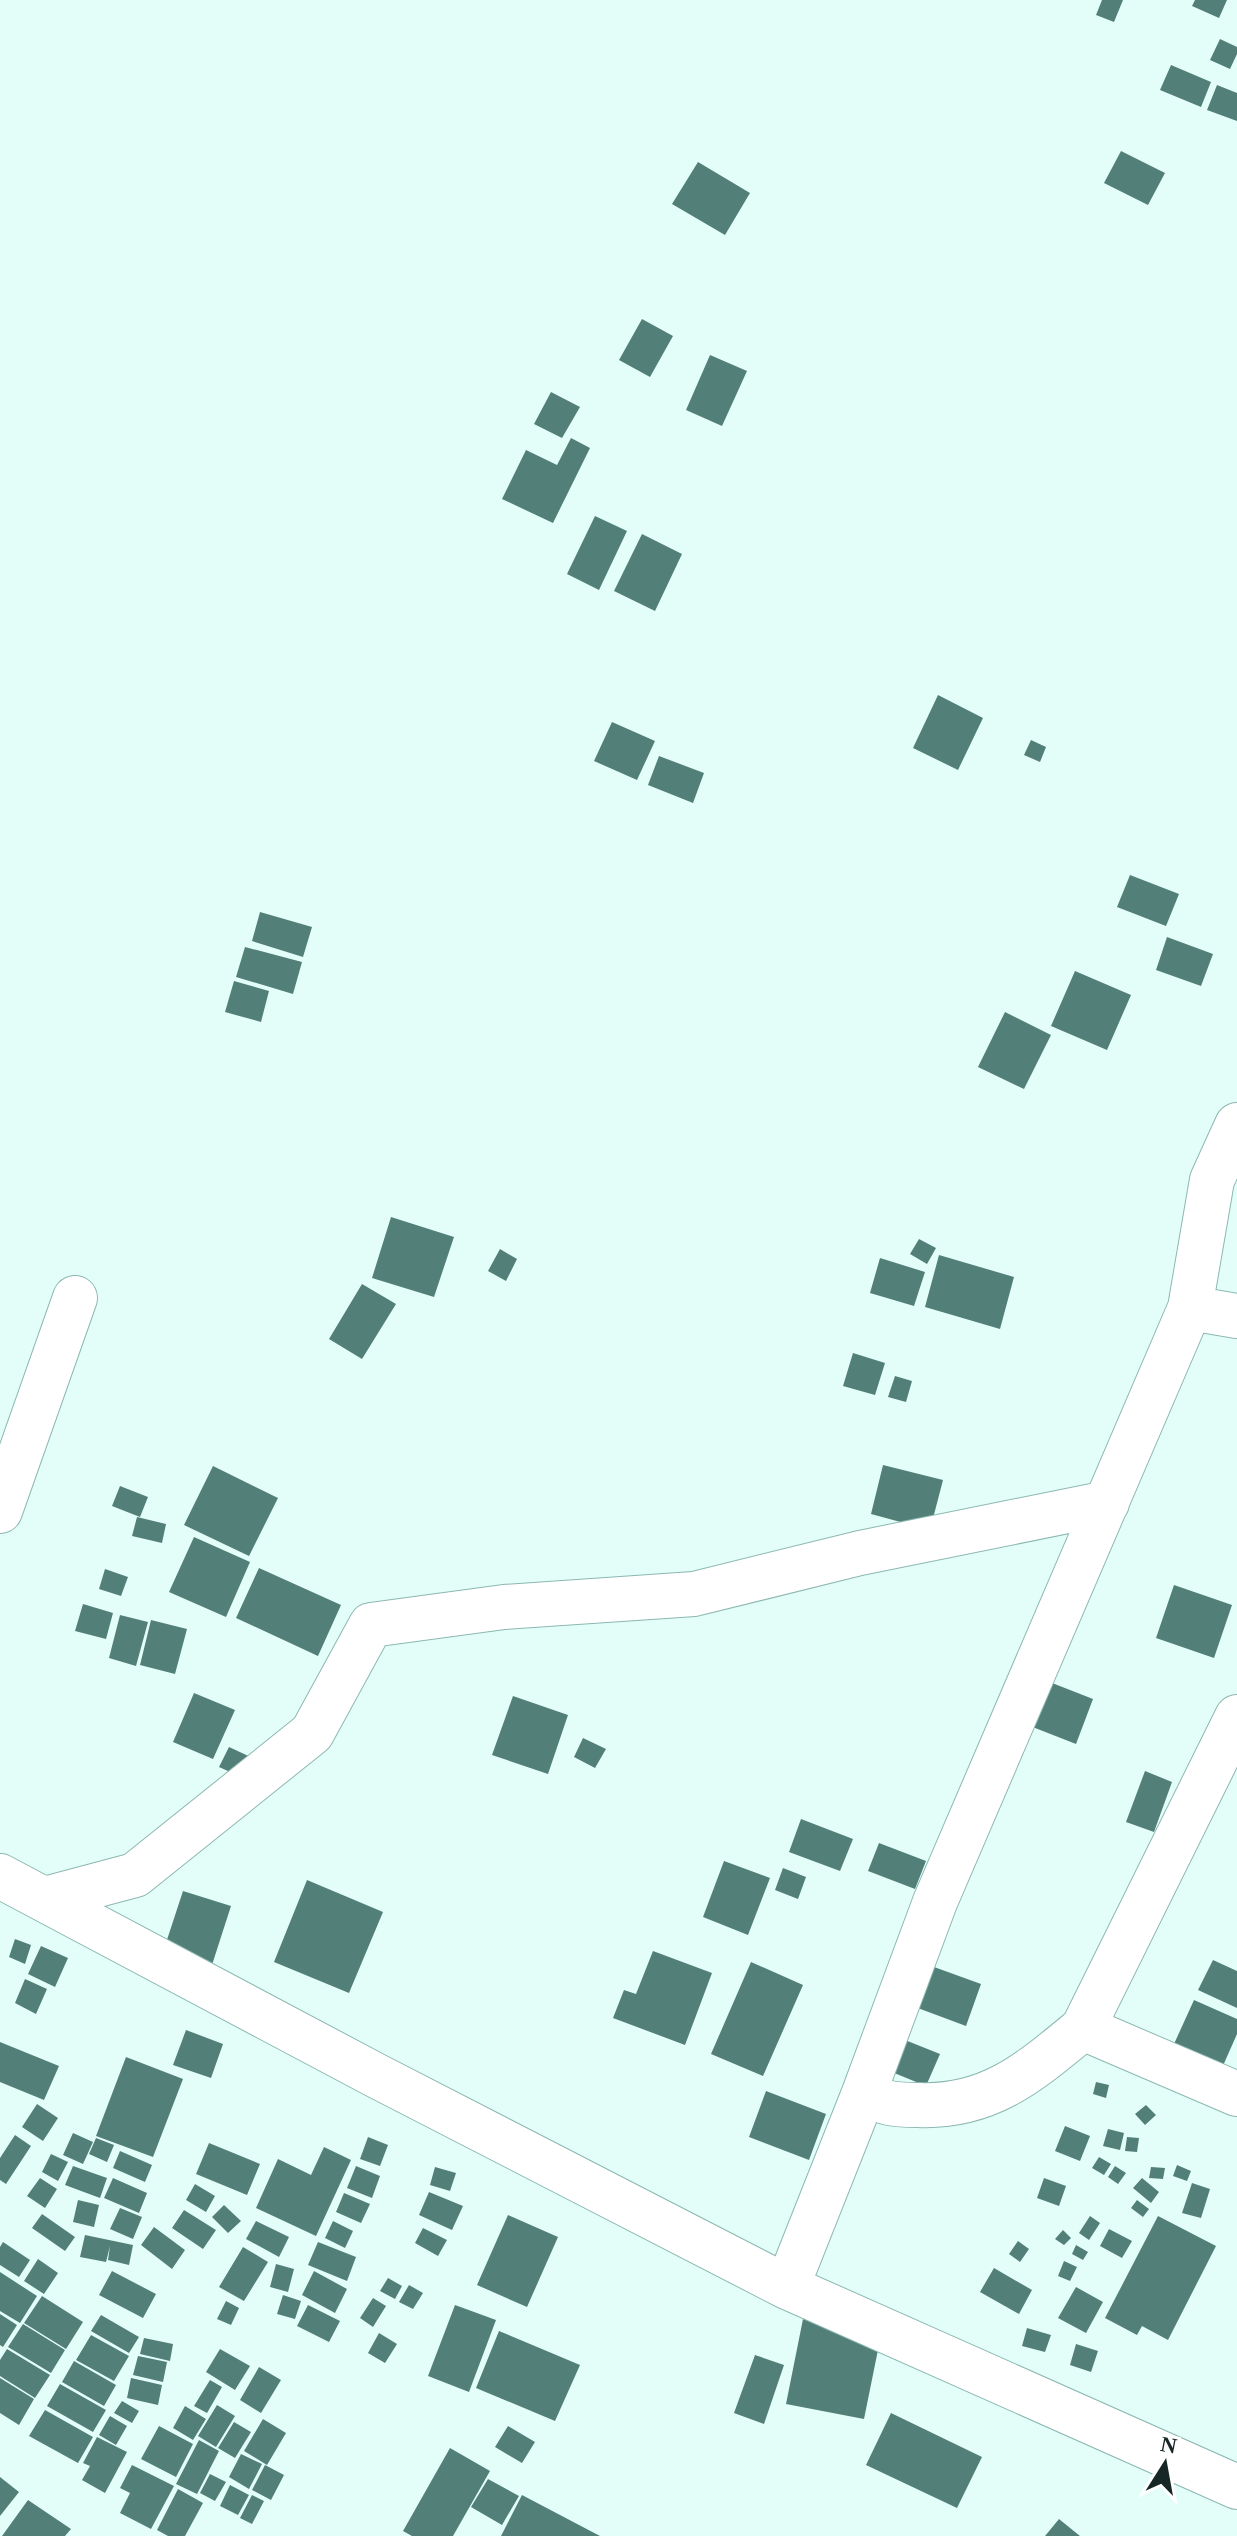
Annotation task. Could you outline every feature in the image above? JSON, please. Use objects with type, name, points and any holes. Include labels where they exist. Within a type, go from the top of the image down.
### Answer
[{"type":"street","points":[[787,2287],[935,1902],[1190,1308],[1212,1180],[1237,1125]]},
{"type":"street","points":[[0,1511],[75,1298]]},
{"type":"street","points":[[1190,1308],[1237,1316]]},
{"type":"street","points":[[45,1899],[135,1875],[312,1733],[371,1625],[504,1607],[694,1594],[860,1553],[1107,1503]]},
{"type":"street","points":[[864,2093],[887,2104],[944,2106],[990,2095],[1036,2067],[1083,2028],[1220,1790],[1237,1717]]},
{"type":"street","points":[[0,1876],[361,2068],[787,2287],[1234,2477]]},
{"type":"street","points":[[1083,2028],[1237,2094]]},
{"type":"building","points":[[1102,0],[1123,0],[1114,22],[1096,15]]},
{"type":"building","points":[[1195,0],[1227,0],[1219,18],[1192,6]]},
{"type":"building","points":[[1220,39],[1237,47],[1230,69],[1210,60]]},
{"type":"building","points":[[1171,65],[1211,82],[1201,107],[1160,90]]},
{"type":"building","points":[[1217,85],[1237,93],[1237,121],[1207,110]]},
{"type":"building","points":[[1121,151],[1165,173],[1148,205],[1104,183]]},
{"type":"building","points":[[698,162],[750,193],[725,235],[672,204]]},
{"type":"building","points":[[642,319],[673,336],[650,377],[619,360]]},
{"type":"building","points":[[710,355],[747,371],[722,426],[686,410]]},
{"type":"building","points":[[551,392],[580,407],[562,438],[534,424]]},
{"type":"building","points":[[571,438],[590,448],[553,523],[502,499],[526,450],[557,465]]},
{"type":"building","points":[[595,516],[627,531],[599,590],[567,574]]},
{"type":"building","points":[[642,534],[682,554],[655,611],[614,591]]},
{"type":"building","points":[[938,695],[983,718],[958,770],[913,748]]},
{"type":"building","points":[[612,722],[655,741],[637,780],[594,761]]},
{"type":"building","points":[[1031,740],[1046,747],[1040,762],[1024,755]]},
{"type":"building","points":[[659,756],[704,773],[693,803],[648,785]]},
{"type":"building","points":[[1130,875],[1179,894],[1166,926],[1117,907]]},
{"type":"building","points":[[260,912],[312,927],[303,957],[252,941]]},
{"type":"building","points":[[1167,937],[1213,954],[1201,986],[1156,970]]},
{"type":"building","points":[[245,947],[302,962],[293,994],[236,977]]},
{"type":"building","points":[[1075,971],[1131,995],[1107,1050],[1051,1026]]},
{"type":"building","points":[[234,981],[269,991],[261,1022],[225,1012]]},
{"type":"building","points":[[1005,1012],[1051,1035],[1024,1089],[978,1067]]},
{"type":"building","points":[[391,1217],[454,1237],[434,1297],[372,1278]]},
{"type":"building","points":[[919,1239],[936,1248],[927,1264],[910,1254]]},
{"type":"building","points":[[500,1249],[517,1259],[506,1281],[488,1271]]},
{"type":"building","points":[[939,1255],[1014,1277],[1000,1329],[925,1307]]},
{"type":"building","points":[[880,1258],[925,1272],[914,1306],[870,1293]]},
{"type":"building","points":[[362,1284],[396,1304],[362,1359],[329,1339]]},
{"type":"building","points":[[853,1353],[885,1363],[875,1395],[843,1386]]},
{"type":"building","points":[[895,1376],[912,1381],[906,1402],[888,1397]]},
{"type":"building","points":[[883,1465],[943,1480],[930,1530],[871,1514]]},
{"type":"building","points":[[213,1466],[278,1498],[249,1556],[184,1525]]},
{"type":"building","points":[[120,1486],[148,1497],[140,1517],[112,1506]]},
{"type":"building","points":[[137,1517],[166,1524],[162,1543],[132,1536]]},
{"type":"building","points":[[194,1537],[250,1562],[226,1617],[169,1592]]},
{"type":"building","points":[[259,1568],[341,1605],[318,1656],[236,1618]]},
{"type":"building","points":[[105,1569],[128,1577],[121,1596],[99,1589]]},
{"type":"building","points":[[1174,1585],[1232,1605],[1214,1658],[1156,1638]]},
{"type":"building","points":[[83,1604],[113,1613],[106,1639],[75,1631]]},
{"type":"building","points":[[120,1615],[148,1622],[136,1666],[109,1658]]},
{"type":"building","points":[[151,1620],[187,1629],[175,1674],[140,1665]]},
{"type":"building","points":[[1047,1681],[1093,1699],[1076,1744],[1030,1726]]},
{"type":"building","points":[[194,1693],[235,1710],[213,1759],[173,1742]]},
{"type":"building","points":[[513,1696],[568,1715],[548,1774],[492,1755]]},
{"type":"building","points":[[583,1738],[606,1749],[595,1768],[574,1757]]},
{"type":"building","points":[[229,1747],[257,1760],[248,1780],[219,1767]]},
{"type":"building","points":[[1145,1771],[1172,1782],[1154,1832],[1126,1822]]},
{"type":"building","points":[[801,1819],[853,1839],[840,1871],[789,1852]]},
{"type":"building","points":[[879,1843],[926,1861],[915,1889],[868,1871]]},
{"type":"building","points":[[724,1861],[770,1878],[748,1935],[703,1917]]},
{"type":"building","points":[[783,1868],[806,1877],[798,1899],[775,1890]]},
{"type":"building","points":[[307,1880],[383,1912],[349,1993],[274,1962]]},
{"type":"building","points":[[183,1891],[231,1906],[211,1968],[163,1952]]},
{"type":"building","points":[[15,1939],[31,1945],[25,1964],[9,1957]]},
{"type":"building","points":[[41,1946],[68,1958],[55,1987],[28,1974]]},
{"type":"building","points":[[653,1951],[712,1973],[685,2045],[613,2018],[624,1990],[636,1994]]},
{"type":"building","points":[[1213,1960],[1237,1971],[1237,2008],[1198,1990]]},
{"type":"building","points":[[751,1962],[803,1985],[763,2076],[711,2054]]},
{"type":"building","points":[[923,1963],[981,1984],[966,2026],[907,2004]]},
{"type":"building","points":[[25,1979],[47,1989],[36,2014],[15,2003]]},
{"type":"building","points":[[1194,2000],[1237,2019],[1237,2034],[1218,2077],[1169,2055]]},
{"type":"building","points":[[186,2030],[223,2044],[211,2078],[173,2065]]},
{"type":"building","points":[[895,2036],[940,2054],[926,2086],[882,2068]]},
{"type":"building","points":[[0,2042],[59,2066],[44,2100],[0,2082]]},
{"type":"building","points":[[126,2057],[183,2079],[153,2157],[96,2136]]},
{"type":"building","points":[[1096,2082],[1109,2085],[1106,2098],[1093,2094]]},
{"type":"building","points":[[766,2091],[826,2114],[809,2160],[749,2137]]},
{"type":"building","points":[[37,2104],[58,2118],[43,2141],[22,2127]]},
{"type":"building","points":[[1146,2105],[1156,2115],[1145,2125],[1135,2114]]},
{"type":"building","points":[[1065,2126],[1090,2136],[1080,2161],[1055,2151]]},
{"type":"building","points":[[1108,2129],[1124,2133],[1120,2150],[1103,2146]]},
{"type":"building","points":[[73,2133],[93,2142],[83,2164],[63,2155]]},
{"type":"building","points":[[15,2135],[31,2146],[6,2184],[0,2180],[0,2158]]},
{"type":"building","points":[[368,2137],[388,2145],[380,2166],[360,2159]]},
{"type":"building","points":[[1127,2137],[1139,2138],[1137,2152],[1125,2151]]},
{"type":"building","points":[[96,2138],[114,2145],[107,2162],[89,2154]]},
{"type":"building","points":[[209,2143],[260,2164],[247,2195],[196,2174]]},
{"type":"building","points":[[324,2147],[351,2160],[316,2236],[256,2208],[278,2159],[311,2175]]},
{"type":"building","points":[[120,2151],[152,2165],[145,2182],[113,2168]]},
{"type":"building","points":[[51,2154],[68,2162],[58,2181],[42,2172]]},
{"type":"building","points":[[1099,2157],[1111,2164],[1104,2175],[1092,2168]]},
{"type":"building","points":[[1177,2165],[1191,2171],[1187,2181],[1173,2176]]},
{"type":"building","points":[[73,2166],[107,2178],[100,2198],[65,2185]]},
{"type":"building","points":[[356,2166],[380,2176],[372,2198],[347,2188]]},
{"type":"building","points":[[1115,2166],[1126,2173],[1118,2184],[1108,2177]]},
{"type":"building","points":[[435,2167],[456,2173],[450,2191],[430,2185]]},
{"type":"building","points":[[1151,2167],[1165,2168],[1163,2179],[1149,2178]]},
{"type":"building","points":[[40,2178],[57,2189],[45,2208],[27,2196]]},
{"type":"building","points":[[113,2178],[147,2193],[139,2213],[104,2198]]},
{"type":"building","points":[[1044,2178],[1066,2186],[1059,2206],[1037,2198]]},
{"type":"building","points":[[1142,2178],[1159,2192],[1151,2203],[1133,2188]]},
{"type":"building","points":[[1192,2183],[1210,2189],[1201,2218],[1182,2213]]},
{"type":"building","points":[[195,2184],[215,2196],[206,2212],[186,2200]]},
{"type":"building","points":[[429,2192],[463,2206],[452,2230],[419,2215]]},
{"type":"building","points":[[344,2193],[370,2204],[361,2223],[336,2212]]},
{"type":"building","points":[[78,2200],[99,2205],[94,2227],[73,2222]]},
{"type":"building","points":[[1137,2200],[1149,2209],[1143,2217],[1131,2208]]},
{"type":"building","points":[[224,2205],[241,2221],[228,2233],[212,2217]]},
{"type":"building","points":[[120,2208],[142,2217],[133,2239],[110,2229]]},
{"type":"building","points":[[184,2210],[216,2230],[203,2249],[172,2228]]},
{"type":"building","points":[[42,2214],[75,2237],[65,2251],[32,2228]]},
{"type":"building","points":[[508,2215],[558,2237],[527,2307],[477,2285]]},
{"type":"building","points":[[1090,2216],[1100,2223],[1089,2240],[1079,2233]]},
{"type":"building","points":[[1158,2216],[1216,2246],[1168,2340],[1142,2326],[1137,2335],[1105,2318]]},
{"type":"building","points":[[256,2221],[289,2237],[279,2257],[246,2239]]},
{"type":"building","points":[[333,2221],[353,2231],[345,2248],[325,2238]]},
{"type":"building","points":[[154,2227],[185,2250],[172,2269],[141,2245]]},
{"type":"building","points":[[423,2228],[447,2240],[438,2256],[415,2243]]},
{"type":"building","points":[[1109,2229],[1132,2241],[1122,2258],[1100,2246]]},
{"type":"building","points":[[1063,2230],[1071,2238],[1064,2245],[1055,2239]]},
{"type":"building","points":[[85,2235],[133,2245],[129,2265],[108,2260],[110,2246],[106,2262],[80,2257]]},
{"type":"building","points":[[1018,2241],[1029,2249],[1020,2262],[1009,2254]]},
{"type":"building","points":[[3,2242],[30,2260],[19,2277],[0,2265]]},
{"type":"building","points":[[318,2242],[356,2257],[347,2281],[308,2265]]},
{"type":"building","points":[[1076,2245],[1088,2252],[1083,2260],[1072,2254]]},
{"type":"building","points":[[243,2247],[268,2262],[244,2301],[219,2287]]},
{"type":"building","points":[[38,2259],[58,2273],[44,2294],[24,2281]]},
{"type":"building","points":[[1064,2261],[1077,2267],[1070,2281],[1058,2276]]},
{"type":"building","points":[[276,2264],[294,2269],[288,2292],[270,2287]]},
{"type":"building","points":[[994,2268],[1032,2290],[1019,2314],[980,2292]]},
{"type":"building","points":[[112,2271],[156,2294],[143,2318],[99,2295]]},
{"type":"building","points":[[314,2271],[347,2289],[335,2313],[302,2295]]},
{"type":"building","points":[[0,2272],[37,2296],[20,2323],[0,2311]]},
{"type":"building","points":[[388,2278],[402,2286],[395,2299],[380,2291]]},
{"type":"building","points":[[409,2285],[423,2293],[413,2309],[399,2302]]},
{"type":"building","points":[[1076,2287],[1103,2302],[1086,2333],[1058,2318]]},
{"type":"building","points":[[283,2295],[301,2301],[295,2319],[277,2314]]},
{"type":"building","points":[[42,2296],[83,2322],[66,2349],[24,2323]]},
{"type":"building","points":[[373,2298],[386,2306],[373,2327],[360,2318]]},
{"type":"building","points":[[226,2301],[239,2308],[231,2325],[217,2319]]},
{"type":"building","points":[[308,2305],[340,2321],[329,2342],[297,2326]]},
{"type":"building","points":[[455,2305],[496,2320],[469,2392],[428,2376]]},
{"type":"building","points":[[0,2314],[17,2325],[3,2347],[0,2345]]},
{"type":"building","points":[[101,2315],[139,2337],[129,2353],[91,2331]]},
{"type":"building","points":[[803,2319],[881,2335],[864,2419],[786,2404]]},
{"type":"building","points":[[23,2324],[65,2350],[51,2373],[8,2347]]},
{"type":"building","points":[[1027,2328],[1051,2335],[1045,2352],[1022,2346]]},
{"type":"building","points":[[499,2331],[580,2365],[555,2421],[476,2388]]},
{"type":"building","points":[[379,2333],[397,2344],[385,2363],[368,2353]]},
{"type":"building","points":[[91,2335],[129,2356],[114,2381],[76,2360]]},
{"type":"building","points":[[144,2338],[173,2344],[170,2361],[140,2354]]},
{"type":"building","points":[[1076,2344],[1098,2351],[1091,2372],[1070,2365]]},
{"type":"building","points":[[7,2349],[50,2375],[35,2398],[0,2376],[0,2360]]},
{"type":"building","points":[[220,2349],[250,2366],[235,2390],[206,2372]]},
{"type":"building","points":[[755,2355],[784,2365],[764,2424],[734,2413]]},
{"type":"building","points":[[138,2356],[167,2362],[163,2382],[133,2375]]},
{"type":"building","points":[[74,2361],[116,2385],[104,2406],[62,2382]]},
{"type":"building","points":[[259,2367],[281,2380],[261,2413],[240,2400]]},
{"type":"building","points":[[0,2378],[34,2399],[19,2425],[0,2413]]},
{"type":"building","points":[[131,2378],[162,2385],[158,2405],[127,2398]]},
{"type":"building","points":[[210,2380],[222,2387],[207,2413],[194,2406]]},
{"type":"building","points":[[60,2384],[106,2410],[93,2432],[47,2406]]},
{"type":"building","points":[[122,2401],[139,2411],[132,2423],[114,2413]]},
{"type":"building","points":[[217,2405],[235,2416],[216,2447],[198,2436]]},
{"type":"building","points":[[185,2406],[206,2419],[193,2440],[173,2428]]},
{"type":"building","points":[[45,2410],[93,2437],[78,2463],[29,2436]]},
{"type":"building","points":[[891,2413],[982,2457],[957,2508],[866,2465]]},
{"type":"building","points":[[110,2416],[127,2426],[116,2445],[99,2435]]},
{"type":"building","points":[[263,2419],[286,2433],[267,2465],[244,2451]]},
{"type":"building","points":[[234,2422],[251,2432],[235,2458],[218,2448]]},
{"type":"building","points":[[159,2426],[193,2444],[176,2477],[141,2459]]},
{"type":"building","points":[[508,2426],[535,2442],[522,2463],[495,2447]]},
{"type":"building","points":[[97,2437],[127,2452],[105,2493],[82,2480],[90,2466],[83,2463]]},
{"type":"building","points":[[199,2440],[219,2451],[197,2494],[176,2484]]},
{"type":"building","points":[[450,2448],[490,2471],[453,2536],[412,2536],[403,2531]]},
{"type":"building","points":[[241,2454],[262,2464],[249,2489],[229,2477]]},
{"type":"building","points":[[132,2465],[174,2486],[151,2529],[120,2513],[130,2493],[120,2488]]},
{"type":"building","points":[[265,2465],[284,2475],[271,2500],[252,2490]]},
{"type":"building","points":[[210,2474],[226,2482],[215,2501],[200,2493]]},
{"type":"building","points":[[0,2477],[19,2492],[0,2516]]},
{"type":"building","points":[[488,2479],[519,2496],[502,2525],[471,2507]]},
{"type":"building","points":[[230,2485],[249,2495],[238,2515],[220,2506]]},
{"type":"building","points":[[178,2489],[203,2503],[185,2536],[168,2536],[157,2530]]},
{"type":"building","points":[[252,2495],[264,2501],[252,2524],[240,2518]]},
{"type":"building","points":[[522,2495],[600,2536],[501,2536]]},
{"type":"building","points":[[28,2500],[71,2529],[65,2536],[2,2536]]},
{"type":"building","points":[[1059,2519],[1080,2536],[1045,2536]]}]
